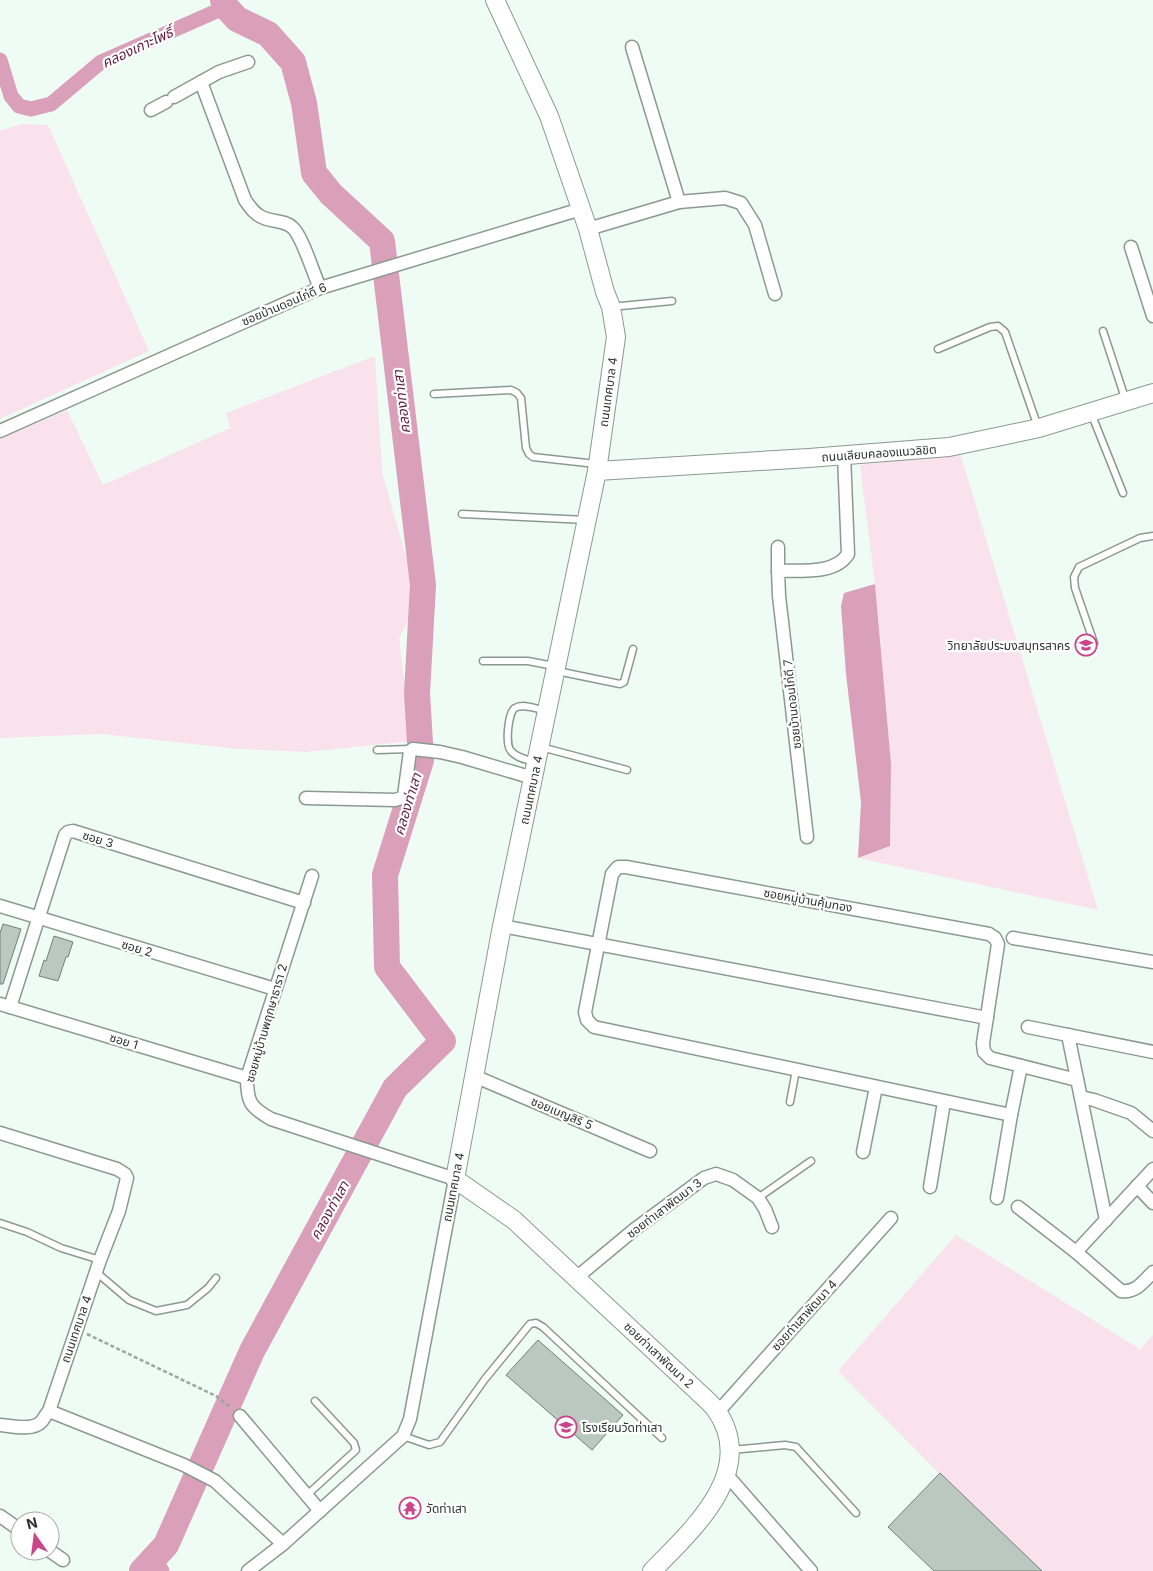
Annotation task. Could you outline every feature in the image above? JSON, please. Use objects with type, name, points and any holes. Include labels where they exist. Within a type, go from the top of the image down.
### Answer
[{"type":"street","name":"ถนนเทศบาล 4","points":[[248,1571],[283,1544],[403,1436],[410,1419],[502,926],[598,468],[616,337],[611,308],[588,229],[549,116],[495,0]]},
{"type":"street","points":[[632,47],[679,202]]},
{"type":"street","points":[[151,110],[219,72],[248,62]]},
{"type":"street","points":[[201,82],[244,200],[254,212],[264,219],[276,220],[292,226],[320,288]]},
{"type":"street","points":[[588,229],[679,202],[725,198],[742,203],[755,225],[775,294]]},
{"type":"street","name":"ซอยบ้านดอนไก่ดี 6","points":[[0,431],[320,288],[580,209]]},
{"type":"street","points":[[1130,247],[1153,316]]},
{"type":"street","name":"ถนนเลียบคลองแนวลิขิต","points":[[598,468],[844,455],[949,447],[1039,428],[1153,393]]},
{"type":"street","points":[[778,571],[827,568],[844,560],[848,554],[844,455]]},
{"type":"street","name":"ซอยบ้านดอนไก่ดี 7","points":[[778,547],[779,596],[807,836]]},
{"type":"street","points":[[306,798],[395,800],[401,798],[404,796],[413,749],[537,763]]},
{"type":"street","name":"ซอย 3","points":[[5,1005],[38,918],[65,835],[68,832],[73,831],[304,903]]},
{"type":"street","name":"ซอยหมู่บ้านคุ้มทอง","points":[[1011,1115],[594,1027],[587,1020],[585,1012],[612,874],[618,867],[636,869],[989,934],[995,938],[998,944],[986,1018],[983,1043],[984,1052],[990,1058],[1078,1080]]},
{"type":"street","name":"ซอยหมู่บ้านพฤกษาธารา 2","points":[[312,876],[247,1078],[247,1095],[255,1109],[271,1119],[455,1179]]},
{"type":"street","name":"ซอย 2","points":[[0,906],[275,989]]},
{"type":"street","points":[[502,926],[986,1018]]},
{"type":"street","points":[[1013,938],[1153,962]]},
{"type":"street","name":"ซอย 1","points":[[5,1005],[247,1078]]},
{"type":"street","points":[[1028,1027],[1153,1052]]},
{"type":"street","points":[[1068,1035],[1106,1220]]},
{"type":"street","points":[[997,1198],[1021,1066]]},
{"type":"street","name":"ซอยเบญสิริ 5","points":[[474,1076],[650,1151]]},
{"type":"street","points":[[863,1152],[876,1087]]},
{"type":"street","points":[[1081,1098],[1094,1100],[1131,1113],[1153,1131]]},
{"type":"street","points":[[930,1187],[944,1102]]},
{"type":"street","name":"ถนนเทศบาล 4","points":[[0,1133],[117,1169],[128,1178],[119,1211],[98,1266],[49,1411],[42,1422],[36,1426],[0,1425]]},
{"type":"street","points":[[1076,1252],[1153,1169]]},
{"type":"street","name":"ซอยท่าเสาพัฒนา 3","points":[[576,1278],[635,1229],[704,1178],[716,1174],[733,1180],[758,1198],[765,1208],[772,1227]]},
{"type":"street","name":"ซอยท่าเสาพัฒนา 2","points":[[455,1179],[514,1220],[694,1388],[717,1412],[730,1444],[729,1463],[723,1485],[712,1504],[659,1569]]},
{"type":"street","points":[[1137,1186],[1153,1203]]},
{"type":"street","points":[[1018,1207],[1076,1252],[1121,1291],[1129,1292],[1138,1288],[1153,1272]]},
{"type":"street","name":"ซอยท่าเสาพัฒนา 4","points":[[717,1412],[891,1218]]},
{"type":"street","points":[[49,1411],[184,1465],[215,1482],[283,1544]]},
{"type":"street","points":[[240,1416],[320,1511]]},
{"type":"street","points":[[726,1474],[811,1571]]},
{"type":"lane","points":[[611,308],[672,302]]},
{"type":"lane","points":[[938,349],[998,326],[1005,332],[1039,428]]},
{"type":"lane","points":[[1103,331],[1126,401]]},
{"type":"lane","points":[[434,394],[511,390],[521,398],[526,448],[529,454],[533,457],[598,468]]},
{"type":"lane","points":[[1090,412],[1123,493]]},
{"type":"lane","points":[[462,514],[587,520]]},
{"type":"lane","points":[[1094,643],[1075,588],[1074,577],[1080,567],[1140,538],[1153,536]]},
{"type":"lane","points":[[483,662],[528,661],[620,684],[624,682],[633,649]]},
{"type":"lane","points":[[547,711],[521,706],[514,708],[511,712],[507,744],[510,750],[517,756],[537,763],[627,770]]},
{"type":"lane","points":[[377,750],[413,749]]},
{"type":"lane","points":[[790,1102],[796,1070]]},
{"type":"lane","points":[[758,1198],[811,1161]]},
{"type":"lane","points":[[0,1223],[27,1232],[98,1266],[129,1300],[156,1311],[187,1305],[208,1288],[216,1278]]},
{"type":"lane","points":[[403,1436],[429,1445],[440,1442],[485,1379],[530,1324],[536,1323],[662,1438]]},
{"type":"lane","points":[[307,1496],[356,1450],[354,1443],[315,1401]]},
{"type":"lane","points":[[730,1450],[786,1445],[796,1447],[856,1513]]},
{"type":"path","points":[[77,1329],[216,1396],[240,1416]]},
{"type":"shaded area","points":[[22,124],[48,125],[149,351],[0,419],[0,131]]},
{"type":"shaded area","points":[[375,356],[382,472],[409,567],[411,615],[399,638],[412,741],[306,752],[238,749],[102,734],[0,738],[0,439],[67,410],[103,485],[230,428],[226,413]]},
{"type":"shaded area","points":[[960,453],[1098,910],[858,858],[890,846],[891,764],[876,592],[860,465]]},
{"type":"shaded area","points":[[875,584],[891,764],[890,846],[858,858],[861,802],[846,674],[841,606],[844,593]]},
{"type":"shaded area","points":[[956,1235],[1140,1349],[1153,1335],[1153,1571],[1035,1571],[838,1371]]},
{"type":"building","points":[[3,924],[21,929],[3,984],[0,984],[0,933]]},
{"type":"building","points":[[54,936],[73,942],[58,981],[39,976]]},
{"type":"building","points":[[538,1340],[623,1415],[592,1450],[506,1375]]},
{"type":"building","points":[[940,1473],[1042,1571],[934,1571],[888,1527]]},
{"type":"waterway","name":"คลองท่าเสา","points":[[142,1571],[166,1545],[252,1351],[395,1088],[443,1041],[387,967],[385,875],[421,760],[417,693],[423,585],[382,241],[331,194],[314,173],[304,103],[293,62],[268,34],[237,19],[226,7],[223,0]]},
{"type":"waterway","name":"คลองเกาะโพธิ์","points":[[0,60],[11,96],[19,106],[31,109],[51,104],[101,62],[226,7]]},
{"type":"waterway","points":[[155,1558],[162,1571]]},
{"type":"place","name":"วิทยาลัยประมงสมุทรสาคร","points":[[1086,645]]},
{"type":"place","name":"โรงเรียนวัดท่าเสา","points":[[566,1427]]},
{"type":"place","name":"วัดท่าเสา","points":[[410,1508]]}]
